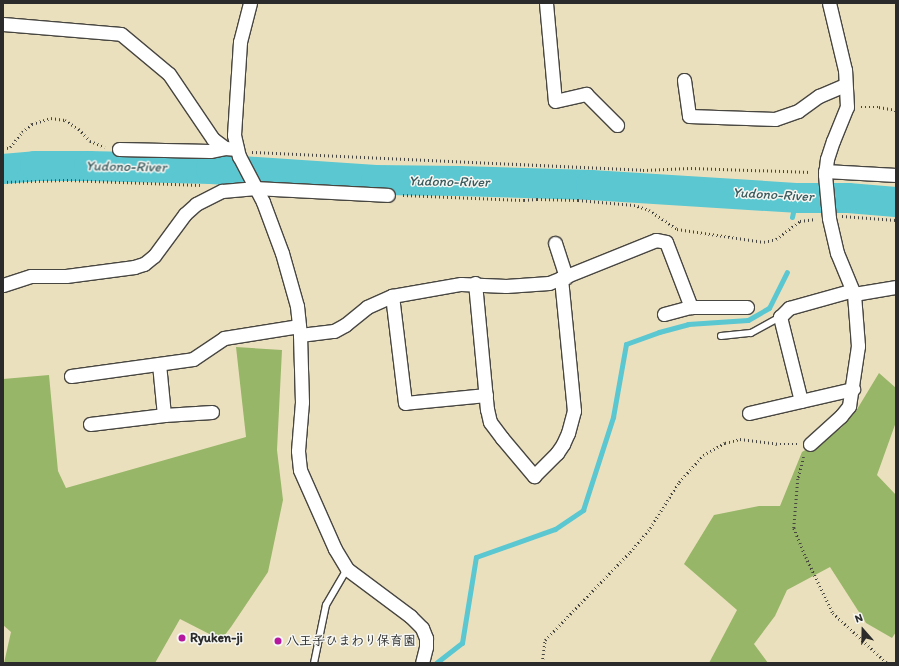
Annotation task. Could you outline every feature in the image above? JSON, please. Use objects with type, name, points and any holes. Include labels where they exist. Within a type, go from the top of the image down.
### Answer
[{"type":"street","points":[[234,151],[240,42],[250,3]]},
{"type":"street","points":[[546,3],[555,101],[586,94],[617,125]]},
{"type":"street","points":[[810,444],[841,416],[849,406],[853,389],[858,346],[857,310],[853,292],[841,266],[829,216],[825,173],[827,159],[833,141],[847,107],[845,70],[829,3]]},
{"type":"street","points":[[3,24],[121,34],[169,74],[212,139],[234,151],[263,202],[292,284],[300,330],[302,402],[298,451],[300,470],[336,549],[347,569],[410,616],[422,628],[426,638],[426,647],[422,663]]},
{"type":"street","points":[[684,80],[689,116],[774,119],[798,111],[819,96],[845,85]]},
{"type":"street","points":[[119,149],[210,152],[234,151]]},
{"type":"street","points":[[825,173],[896,175]]},
{"type":"street","points":[[3,285],[31,276],[66,276],[134,267],[144,264],[154,256],[185,214],[196,204],[222,191],[255,186],[388,195]]},
{"type":"street","points":[[71,376],[193,359],[224,338],[300,330],[334,331],[345,325],[367,307],[392,296],[461,284],[530,286],[549,283],[656,240],[666,242],[691,307]]},
{"type":"street","points":[[474,284],[490,422],[534,476],[557,453],[563,444],[568,433],[574,411],[563,277],[555,243]]},
{"type":"street","points":[[801,400],[780,317],[789,308],[853,292],[896,287]]},
{"type":"street","points":[[392,296],[405,403],[486,395]]},
{"type":"street","points":[[664,314],[691,307],[746,307]]},
{"type":"street","points":[[159,364],[164,415]]},
{"type":"street","points":[[749,413],[853,389]]},
{"type":"street","points":[[90,424],[164,415],[212,412]]},
{"type":"lane","points":[[721,336],[751,332],[780,317]]},
{"type":"lane","points":[[314,663],[326,605],[347,569]]},
{"type":"path","points":[[847,107],[879,107],[896,110]]},
{"type":"path","points":[[3,149],[10,147],[22,132],[32,124],[51,118],[65,120],[79,129],[90,141],[98,145],[119,149]]},
{"type":"path","points":[[234,151],[643,170],[691,168],[825,173]]},
{"type":"path","points":[[3,182],[67,180],[202,185]]},
{"type":"path","points":[[388,195],[524,200],[578,200],[634,205],[649,210],[672,227],[684,231],[764,242],[776,239],[800,221],[829,216],[896,220]]},
{"type":"path","points":[[542,663],[545,640],[630,552],[650,528],[678,482],[703,455],[725,443],[740,439],[780,444],[810,444],[798,479],[794,528],[806,558],[833,613],[887,663]]},
{"type":"green space","points":[[236,347],[282,350],[277,450],[283,500],[268,572],[231,627],[221,640],[180,619],[155,663],[4,663],[11,632],[3,625],[3,379],[49,375],[58,471],[66,488],[246,437]]},
{"type":"green space","points":[[879,373],[896,388],[896,422],[877,475],[896,495],[896,632],[892,638],[866,623],[830,567],[787,590],[775,616],[754,644],[768,663],[709,663],[737,610],[684,564],[714,515],[759,506],[780,506],[802,452],[841,428],[856,411]]},
{"type":"waterway","name":"Yudono-River","points":[[3,169],[35,166],[211,169],[376,180],[591,185],[796,198],[848,198],[896,202]]},
{"type":"waterway","points":[[792,217],[796,198]]},
{"type":"waterway","points":[[436,663],[462,643],[476,557],[555,529],[583,510],[613,417],[626,344],[659,332],[688,324],[748,320],[769,308],[787,272]]},
{"type":"place","name":"Ryuken-ji","points":[[182,638]]},
{"type":"place","name":"八王子ひまわり保育園","points":[[278,641]]}]
